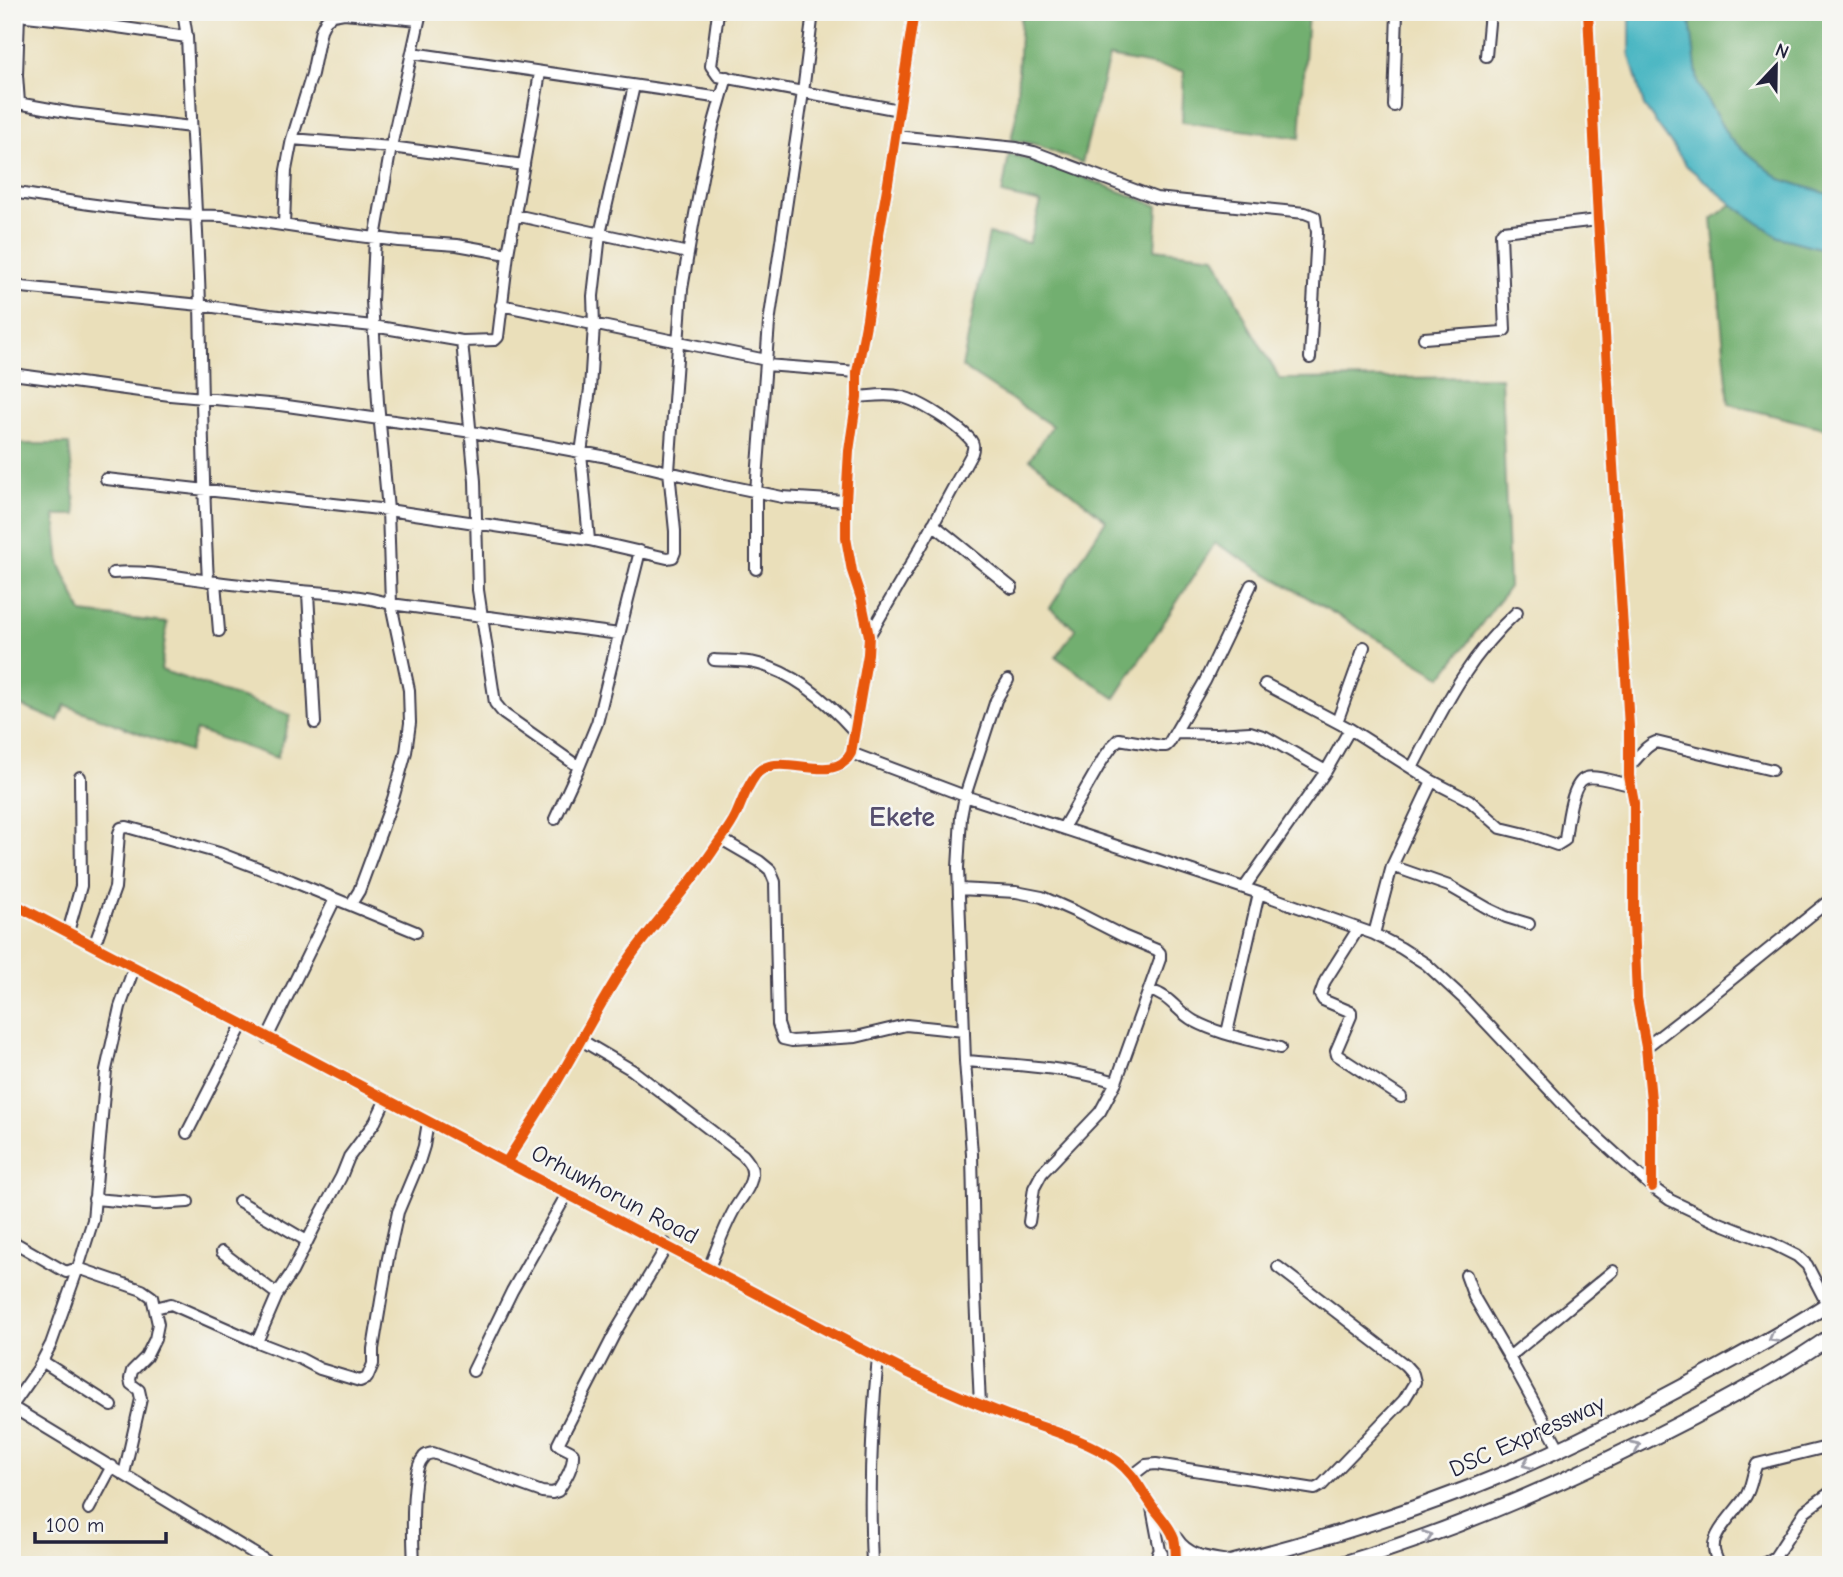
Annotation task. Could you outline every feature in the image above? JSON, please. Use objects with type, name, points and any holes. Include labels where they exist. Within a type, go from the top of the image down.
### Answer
[{"type":"main road","name":"DSC Expressway","points":[[1225,1564],[1278,1552],[1377,1521],[1463,1491],[1560,1450],[1746,1353],[1830,1304]]},
{"type":"main road","points":[[1339,1565],[1453,1527],[1600,1463],[1701,1412],[1831,1336]]},
{"type":"main road","points":[[1811,1350],[1831,1342]]},
{"type":"main road","points":[[1174,1539],[1192,1555],[1225,1564]]},
{"type":"street","points":[[183,12],[187,37],[200,305],[203,488],[211,581],[219,631]]},
{"type":"street","points":[[718,12],[712,66],[718,76],[899,110]]},
{"type":"street","points":[[756,569],[756,492],[769,323],[813,12]]},
{"type":"street","points":[[507,1161],[610,987],[652,927],[698,874],[734,818],[756,774],[768,765],[778,764],[832,767],[847,761],[851,753],[869,636],[846,538],[849,451],[858,372],[914,12]]},
{"type":"street","points":[[1394,106],[1397,12]]},
{"type":"street","points":[[1486,56],[1490,12]]},
{"type":"street","points":[[1588,12],[1629,727],[1630,785],[1634,803],[1637,998],[1646,1047],[1652,1110],[1652,1187]]},
{"type":"street","points":[[187,37],[18,13],[16,102],[72,113],[191,127]]},
{"type":"street","points":[[284,225],[286,170],[292,139],[326,20],[333,15],[344,13],[420,16],[391,147],[375,238],[372,301],[388,510],[391,604],[410,690],[410,723],[406,752],[393,799],[359,891],[351,905]]},
{"type":"street","points":[[412,53],[721,98]]},
{"type":"street","points":[[12,286],[373,326],[463,341],[495,340],[498,337],[508,254],[540,73]]},
{"type":"street","points":[[106,479],[388,510],[589,540],[667,558],[673,557],[675,531],[669,471],[682,289],[706,161],[727,77]]},
{"type":"street","points":[[589,540],[581,453],[590,389],[593,296],[600,234],[634,86]]},
{"type":"street","points":[[895,135],[1025,150],[1156,198],[1305,213],[1315,218],[1317,232],[1310,358]]},
{"type":"street","points":[[292,139],[391,147],[524,165]]},
{"type":"street","points":[[12,192],[196,216],[222,216],[375,238],[457,245],[508,254]]},
{"type":"street","points":[[515,215],[688,253]]},
{"type":"street","points":[[1424,338],[1505,330],[1503,231],[1598,220]]},
{"type":"street","points":[[501,305],[680,342],[766,363],[858,372]]},
{"type":"street","points":[[463,341],[475,481],[478,590],[495,704],[579,767]]},
{"type":"street","points":[[12,374],[170,395],[281,405],[472,432],[602,456],[782,497],[846,501]]},
{"type":"street","points":[[857,397],[902,397],[934,411],[971,439],[974,448],[869,636]]},
{"type":"street","points":[[933,524],[1012,588]]},
{"type":"street","points":[[555,819],[597,723],[640,551]]},
{"type":"street","points":[[113,573],[180,576],[308,593],[373,598],[391,604],[619,634]]},
{"type":"street","points":[[1063,828],[1103,759],[1119,739],[1166,746],[1205,681],[1251,585]]},
{"type":"street","points":[[308,593],[314,723]]},
{"type":"street","points":[[1412,768],[1451,694],[1472,662],[1497,630],[1517,612]]},
{"type":"street","points":[[1337,722],[1364,647]]},
{"type":"street","points":[[715,660],[758,664],[779,672],[819,696],[854,731]]},
{"type":"street","points":[[981,1405],[958,868],[965,796],[996,700],[1008,680]]},
{"type":"street","points":[[1265,684],[1350,729],[1432,781],[1469,800],[1502,828],[1557,845],[1565,840],[1570,807],[1578,783],[1585,778],[1595,778],[1630,785]]},
{"type":"street","points":[[1244,888],[1326,771],[1350,729]]},
{"type":"street","points":[[1176,733],[1251,732],[1266,737],[1326,771]]},
{"type":"street","points":[[1629,766],[1648,745],[1656,742],[1772,770]]},
{"type":"street","points":[[851,753],[965,796],[1374,934],[1426,964],[1576,1118],[1652,1187],[1670,1200],[1797,1256],[1807,1265],[1830,1304]]},
{"type":"street","points":[[68,932],[81,887],[80,777]]},
{"type":"street","points":[[1374,934],[1392,866],[1432,781]]},
{"type":"street","points":[[94,946],[116,888],[119,833],[121,828],[127,827],[219,853],[416,932]]},
{"type":"street","points":[[721,839],[759,861],[769,870],[775,882],[778,1024],[783,1039],[792,1041],[856,1037],[906,1025],[964,1031]]},
{"type":"street","points":[[1392,866],[1449,886],[1489,909],[1529,924]]},
{"type":"street","points":[[959,889],[1016,892],[1042,897],[1160,953],[1116,1082],[1100,1112],[1042,1173],[1034,1188],[1029,1222]]},
{"type":"street","points":[[1227,1033],[1259,893]]},
{"type":"street","points":[[267,1038],[335,899]]},
{"type":"street","points":[[1646,1047],[1831,899]]},
{"type":"street","name":"Orhuwhorun Road","points":[[12,903],[878,1357],[981,1405],[1098,1449],[1133,1475],[1152,1506],[1166,1522],[1174,1539]]},
{"type":"street","points":[[1358,929],[1325,981],[1320,995],[1323,1000],[1351,1012],[1336,1051],[1337,1055],[1401,1097]]},
{"type":"street","points":[[134,968],[120,1007],[106,1070],[93,1220],[51,1344],[12,1406],[273,1565]]},
{"type":"street","points":[[1149,990],[1167,998],[1185,1016],[1198,1023],[1280,1048]]},
{"type":"street","points":[[187,1133],[242,1025]]},
{"type":"street","points":[[581,1040],[632,1070],[743,1155],[752,1166],[750,1184],[728,1221],[709,1268]]},
{"type":"street","points":[[965,1061],[1063,1069],[1116,1082]]},
{"type":"street","points":[[257,1342],[279,1291],[292,1272],[349,1157],[375,1122],[386,1099]]},
{"type":"street","points":[[155,1308],[170,1304],[320,1369],[360,1381],[368,1378],[373,1364],[373,1349],[398,1212],[419,1162],[428,1122]]},
{"type":"street","points":[[473,1371],[512,1291],[567,1194]]},
{"type":"street","points":[[94,1199],[156,1204],[188,1202]]},
{"type":"street","points":[[239,1201],[307,1241]]},
{"type":"street","points":[[12,1241],[66,1272],[78,1268],[147,1292],[152,1297],[158,1324],[150,1351],[132,1371],[130,1379],[131,1384],[139,1390],[141,1399],[124,1474]]},
{"type":"street","points":[[414,1565],[413,1502],[418,1466],[424,1456],[433,1453],[542,1492],[558,1492],[566,1480],[574,1458],[570,1450],[558,1444],[559,1440],[616,1331],[666,1244]]},
{"type":"street","points":[[222,1252],[273,1291],[279,1291]]},
{"type":"street","points":[[1133,1475],[1146,1465],[1156,1464],[1315,1489],[1322,1485],[1411,1390],[1415,1382],[1413,1374],[1405,1366],[1278,1267]]},
{"type":"street","points":[[1509,1357],[1613,1270]]},
{"type":"street","points":[[1466,1275],[1474,1297],[1560,1450]]},
{"type":"street","points":[[872,1565],[870,1453],[878,1357]]},
{"type":"street","points":[[42,1361],[112,1406]]},
{"type":"street","points":[[1719,1565],[1713,1546],[1716,1538],[1745,1498],[1752,1485],[1757,1464],[1831,1446]]},
{"type":"street","points":[[89,1510],[112,1466]]},
{"type":"street","points":[[1762,1565],[1775,1557],[1805,1511],[1831,1492]]},
{"type":"street","points":[[1152,1506],[1160,1561]]},
{"type":"street","points":[[1174,1539],[1176,1565]]},
{"type":"green space","points":[[1021,12],[1308,12],[1300,138],[1182,122],[1184,71],[1109,57],[1082,163],[1034,144],[1011,140],[1016,116]]},
{"type":"green space","points":[[1689,12],[1831,12],[1831,195],[1780,179],[1729,138],[1698,84]]},
{"type":"green space","points":[[1009,154],[1066,171],[1158,206],[1155,249],[1215,256],[1248,324],[1280,379],[1501,377],[1509,587],[1442,677],[1215,543],[1115,698],[1056,657],[1076,629],[1050,608],[1106,520],[1030,459],[1052,426],[962,367],[989,234],[1029,243],[1041,203],[1002,194]]},
{"type":"green space","points":[[1732,204],[1779,237],[1831,251],[1831,430],[1729,404],[1712,219]]},
{"type":"green space","points":[[12,444],[69,444],[76,515],[55,515],[60,565],[82,613],[167,623],[161,670],[291,715],[277,758],[196,730],[189,752],[65,705],[58,721],[12,702]]},
{"type":"water","points":[[1630,12],[1689,12],[1698,84],[1729,138],[1780,179],[1831,195],[1831,251],[1779,237],[1732,204],[1687,166],[1644,106],[1630,56]]},
{"type":"cycle path","points":[[507,1161],[621,971],[727,831],[755,776],[764,768],[776,765],[831,768],[843,763],[851,753],[869,636],[846,538],[849,451],[857,397],[857,372],[914,12]]},
{"type":"cycle path","points":[[1588,12],[1629,727],[1629,776],[1634,803],[1637,998],[1646,1047],[1652,1110],[1652,1187]]},
{"type":"cycle path","points":[[12,903],[889,1363],[970,1401],[1077,1440],[1104,1453],[1128,1471],[1169,1528],[1175,1541],[1176,1565]]},
{"type":"district","name":"Ekete","points":[[902,816]]}]
